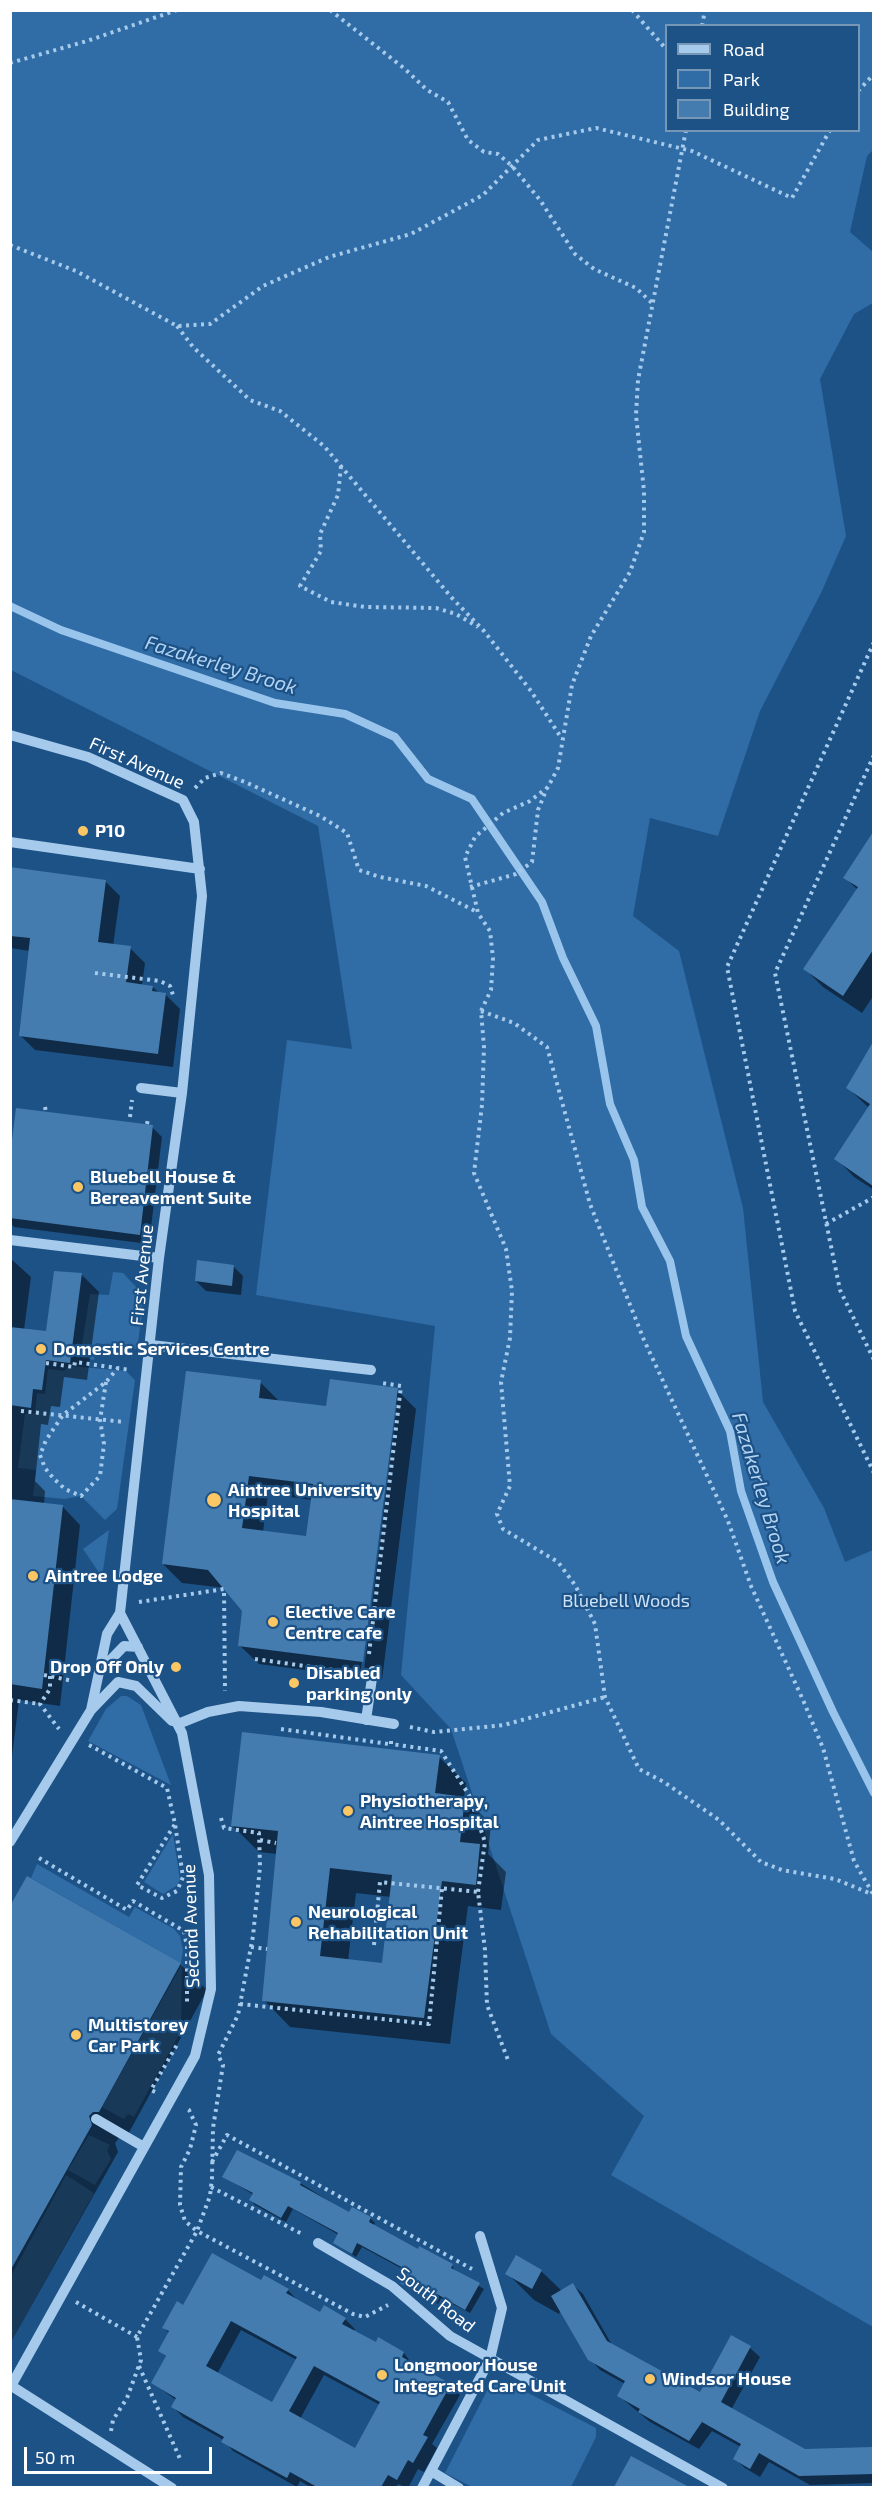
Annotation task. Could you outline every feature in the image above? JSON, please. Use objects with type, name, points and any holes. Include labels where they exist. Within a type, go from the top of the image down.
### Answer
[{"type":"lane","name":"First Avenue","points":[[10,735],[88,757],[183,800],[194,822],[202,896],[182,1093],[159,1258],[120,1613],[107,1634],[91,1710],[10,1842]]},
{"type":"lane","points":[[10,842],[200,869]]},
{"type":"lane","points":[[137,1091],[182,1093]]},
{"type":"lane","points":[[10,1240],[159,1258]]},
{"type":"lane","points":[[151,1345],[371,1370]]},
{"type":"lane","name":"Second Avenue","points":[[11,2386],[195,2056],[211,1989],[209,1875],[180,1729],[120,1613]]},
{"type":"lane","points":[[99,1672],[124,1646],[138,1647]]},
{"type":"lane","points":[[366,1720],[369,1669]]},
{"type":"lane","points":[[91,1710],[118,1682],[136,1686],[154,1701],[180,1729],[208,1712],[239,1706],[321,1712],[394,1724]]},
{"type":"lane","points":[[96,2119],[144,2147]]},
{"type":"lane","points":[[422,2487],[490,2359],[502,2308],[480,2236]]},
{"type":"lane","name":"South Road","points":[[318,2243],[368,2270],[404,2296],[450,2336],[723,2487]]},
{"type":"lane","points":[[11,2386],[172,2487]]},
{"type":"lane","points":[[430,2471],[459,2487]]},
{"type":"path","points":[[10,63],[87,41],[177,10]]},
{"type":"path","points":[[330,10],[405,69],[427,90],[448,102],[468,141],[484,152],[498,154],[512,166],[540,200],[575,254],[594,269],[636,288],[652,303]]},
{"type":"path","points":[[632,10],[665,48]]},
{"type":"path","points":[[860,89],[873,74]]},
{"type":"path","points":[[177,326],[210,324],[263,286],[329,257],[411,234],[483,195],[538,140],[596,128],[684,150],[792,198],[829,132]]},
{"type":"path","points":[[470,886],[516,874],[532,862],[538,810],[558,768],[572,685],[591,636],[630,572],[644,532],[644,491],[636,415],[638,380],[686,132]]},
{"type":"path","points":[[10,245],[76,271],[177,326],[193,347],[250,400],[280,411],[324,446],[452,598],[484,631],[531,691],[562,739]]},
{"type":"path","points":[[341,466],[338,495],[320,534],[321,551],[300,586],[331,602],[365,607],[436,608],[456,614],[484,631]]},
{"type":"path","points":[[873,642],[727,967],[795,1311],[873,1473]]},
{"type":"path","points":[[873,755],[775,973],[840,1290],[873,1360]]},
{"type":"path","points":[[183,800],[205,778],[221,773],[245,782],[320,816],[347,833],[359,870],[380,878],[426,886],[478,913]]},
{"type":"path","points":[[548,787],[530,801],[503,813],[475,837],[465,856],[478,913],[490,931],[493,957],[491,990],[481,1011],[484,1047],[482,1105],[474,1173],[506,1250],[512,1292],[510,1338],[501,1382],[510,1486],[497,1514],[503,1529],[558,1562],[575,1585],[595,1624],[605,1697],[639,1768],[664,1782],[719,1820],[761,1862],[782,1870],[835,1879],[873,1895]]},
{"type":"path","points":[[95,973],[160,981],[170,986],[174,996],[172,1006]]},
{"type":"path","points":[[481,1011],[514,1023],[547,1047],[590,1204],[644,1340],[728,1521],[751,1586],[823,1748],[854,1861],[873,1895]]},
{"type":"path","points":[[130,1118],[137,1091]]},
{"type":"path","points":[[826,1224],[873,1197]]},
{"type":"path","points":[[46,1363],[74,1367],[75,1362],[132,1370]]},
{"type":"path","points":[[106,1382],[100,1420],[104,1444],[100,1476],[81,1496],[65,1489],[54,1479],[45,1468],[40,1455],[46,1440],[63,1416],[106,1382],[118,1368]]},
{"type":"path","points":[[255,1659],[369,1669],[401,1386],[378,1383]]},
{"type":"path","points":[[21,1410],[128,1423]]},
{"type":"path","points":[[134,1603],[224,1589],[225,1696]]},
{"type":"path","points":[[40,1704],[50,1689],[47,1676],[73,1681]]},
{"type":"path","points":[[391,1744],[394,1724],[434,1732],[504,1725],[605,1697]]},
{"type":"path","points":[[10,1700],[40,1704],[55,1726],[167,1788],[175,1824],[183,1877],[177,1890],[162,1898],[137,1885],[175,1824]]},
{"type":"path","points":[[276,1728],[441,1751],[469,1795],[485,1842],[478,1892],[485,1950],[487,2005],[508,2060]]},
{"type":"path","points":[[181,2461],[139,2366],[137,2337],[197,2230],[211,2187],[213,2128],[223,2065],[218,2055],[238,2016],[251,1947],[260,1867],[259,1833],[224,1828],[221,1818]]},
{"type":"path","points":[[260,1840],[276,1843]]},
{"type":"path","points":[[39,1858],[127,1910],[133,1901],[184,1931],[187,1947],[187,2017]]},
{"type":"path","points":[[374,1945],[380,1882],[478,1892]]},
{"type":"path","points":[[240,2004],[429,2024],[442,1888]]},
{"type":"path","points":[[251,1947],[267,1949]]},
{"type":"path","points":[[181,2037],[152,2090],[189,2110],[196,2125],[190,2149],[181,2166],[180,2205],[185,2221],[197,2230],[353,2313],[365,2317],[404,2296]]},
{"type":"path","points":[[212,2162],[227,2135],[493,2281]]},
{"type":"path","points":[[211,2187],[318,2243]]},
{"type":"path","points":[[74,2301],[137,2337]]},
{"type":"path","points":[[111,2435],[113,2420],[127,2398],[139,2366]]},
{"type":"green space","name":"Bluebell Woods","points":[[10,11],[873,11],[873,150],[867,156],[850,232],[873,252],[873,303],[854,314],[820,379],[846,536],[821,593],[760,711],[718,836],[650,818],[633,916],[679,951],[743,1208],[763,1402],[824,1508],[845,1562],[873,1550],[873,2327],[611,2175],[644,2116],[551,2034],[451,1729],[401,1675],[435,1326],[256,1295],[287,1040],[352,1049],[318,826],[11,670]]},
{"type":"green space","points":[[113,1272],[123,1273],[137,1288],[143,1307],[137,1349],[96,1343],[94,1360],[80,1357],[90,1294],[109,1295]]},
{"type":"green space","points":[[69,1366],[126,1371],[135,1380],[117,1509],[105,1520],[81,1496],[65,1499],[33,1496],[36,1470],[18,1468],[25,1414],[35,1414],[37,1393],[45,1394],[48,1369],[64,1371]]},
{"type":"green space","points":[[109,1530],[102,1577],[83,1549]]},
{"type":"green space","points":[[121,1696],[127,1696],[141,1705],[171,1785],[88,1741],[106,1709]]},
{"type":"green space","points":[[173,1834],[180,1880],[176,1886],[163,1894],[144,1882]]},
{"type":"green space","points":[[37,1864],[129,1917],[135,1907],[174,1929],[180,1936],[183,1950],[181,1963],[31,1878]]},
{"type":"green space","points":[[182,1964],[181,2031],[134,2117],[128,2114],[124,2119],[102,2107]]},
{"type":"green space","points":[[89,2135],[110,2145],[107,2151],[111,2159],[95,2185],[68,2170]]},
{"type":"green space","points":[[66,2175],[94,2193],[11,2342],[11,2276]]},
{"type":"green space","points":[[505,2381],[596,2428],[596,2437],[571,2487],[472,2487],[445,2473],[491,2383]]},
{"type":"building","points":[[873,832],[873,950],[843,996],[803,969],[858,887],[843,878]]},
{"type":"building","points":[[10,867],[106,880],[98,942],[131,946],[126,982],[153,986],[152,991],[166,993],[158,1054],[19,1036],[30,938],[10,936]]},
{"type":"building","points":[[873,1042],[873,1186],[834,1159],[870,1104],[846,1088]]},
{"type":"building","name":"Bluebell House & Bereavement Suite","points":[[16,1108],[153,1125],[140,1235],[10,1218],[10,1156]]},
{"type":"building","points":[[197,1260],[234,1265],[232,1286],[195,1281]]},
{"type":"building","name":"Domestic Services Centre","points":[[54,1271],[82,1273],[70,1363],[46,1360],[42,1390],[33,1389],[31,1408],[10,1405],[10,1327],[46,1331]]},
{"type":"building","points":[[186,1371],[261,1380],[259,1398],[326,1406],[330,1379],[398,1388],[363,1662],[238,1646],[242,1611],[208,1570],[162,1564]],"holes":[[[249,1476],[313,1484],[306,1536],[242,1528]]]},
{"type":"building","name":"Aintree Lodge","points":[[10,1499],[63,1505],[42,1689],[10,1684]]},
{"type":"building","name":"Physiotherapy, Aintree Hospital","points":[[242,1732],[440,1755],[435,1793],[465,1797],[460,1842],[480,1844],[476,1885],[442,1881],[424,2018],[262,2001],[278,1831],[231,1826]],"holes":[[[330,1868],[392,1875],[382,1963],[320,1956]]]},
{"type":"building","name":"Multistorey Car Park","points":[[27,1876],[181,1963],[99,2112],[93,2112],[89,2116],[92,2125],[10,2271],[10,1906]]},
{"type":"building","points":[[237,2150],[301,2182],[300,2185],[349,2212],[352,2207],[371,2217],[369,2222],[418,2249],[419,2246],[453,2264],[451,2268],[480,2283],[465,2310],[437,2294],[433,2301],[400,2283],[407,2270],[357,2243],[352,2254],[333,2243],[338,2233],[288,2206],[281,2218],[249,2200],[253,2193],[222,2177]]},
{"type":"building","name":"Longmoor House Integrated Care Unit","points":[[212,2253],[261,2280],[264,2275],[289,2289],[286,2293],[320,2312],[324,2305],[346,2318],[342,2324],[376,2342],[378,2337],[404,2352],[402,2357],[451,2384],[423,2435],[428,2437],[413,2463],[408,2460],[397,2480],[388,2475],[381,2487],[317,2487],[290,2472],[287,2478],[221,2442],[224,2437],[171,2407],[176,2398],[151,2383],[166,2356],[158,2351],[169,2331],[162,2328],[177,2301],[183,2305]],"holes":[[[231,2321],[297,2357],[272,2402],[206,2366]],[[314,2366],[380,2402],[355,2448],[289,2411]]]},
{"type":"building","points":[[516,2255],[542,2270],[532,2289],[505,2274]]},
{"type":"building","name":"Windsor House","points":[[573,2283],[607,2341],[700,2392],[731,2335],[751,2346],[721,2402],[805,2449],[872,2447],[873,2474],[799,2476],[759,2453],[750,2469],[733,2459],[741,2444],[702,2422],[689,2441],[638,2412],[640,2409],[617,2396],[625,2381],[588,2360],[551,2296]]},
{"type":"building","points":[[631,2456],[689,2487],[614,2487]]},
{"type":"waterway","name":"Fazakerley Brook","points":[[10,606],[61,630],[275,703],[345,714],[395,737],[428,779],[472,799],[542,902],[563,958],[596,1026],[610,1104],[634,1160],[642,1207],[670,1261],[686,1336],[730,1431],[741,1491],[773,1582],[833,1712],[874,1793]]},
{"type":"place","name":"P10","points":[[83,831]]},
{"type":"place","name":"Bluebell House & Bereavement Suite","points":[[78,1187]]},
{"type":"place","name":"Domestic Services Centre","points":[[41,1349]]},
{"type":"place","name":"Aintree University Hospital","points":[[214,1500]]},
{"type":"place","name":"Aintree Lodge","points":[[33,1576]]},
{"type":"place","name":"Elective Care Centre cafe","points":[[273,1622]]},
{"type":"place","name":"Drop Off Only","points":[[176,1667]]},
{"type":"place","name":"Disabled parking only","points":[[294,1683]]},
{"type":"place","name":"Physiotherapy, Aintree Hospital","points":[[348,1811]]},
{"type":"place","name":"Neurological Rehabilitation Unit","points":[[296,1922]]},
{"type":"place","name":"Multistorey Car Park","points":[[76,2035]]},
{"type":"place","name":"Longmoor House Integrated Care Unit","points":[[382,2375]]},
{"type":"place","name":"Windsor House","points":[[650,2379]]}]
